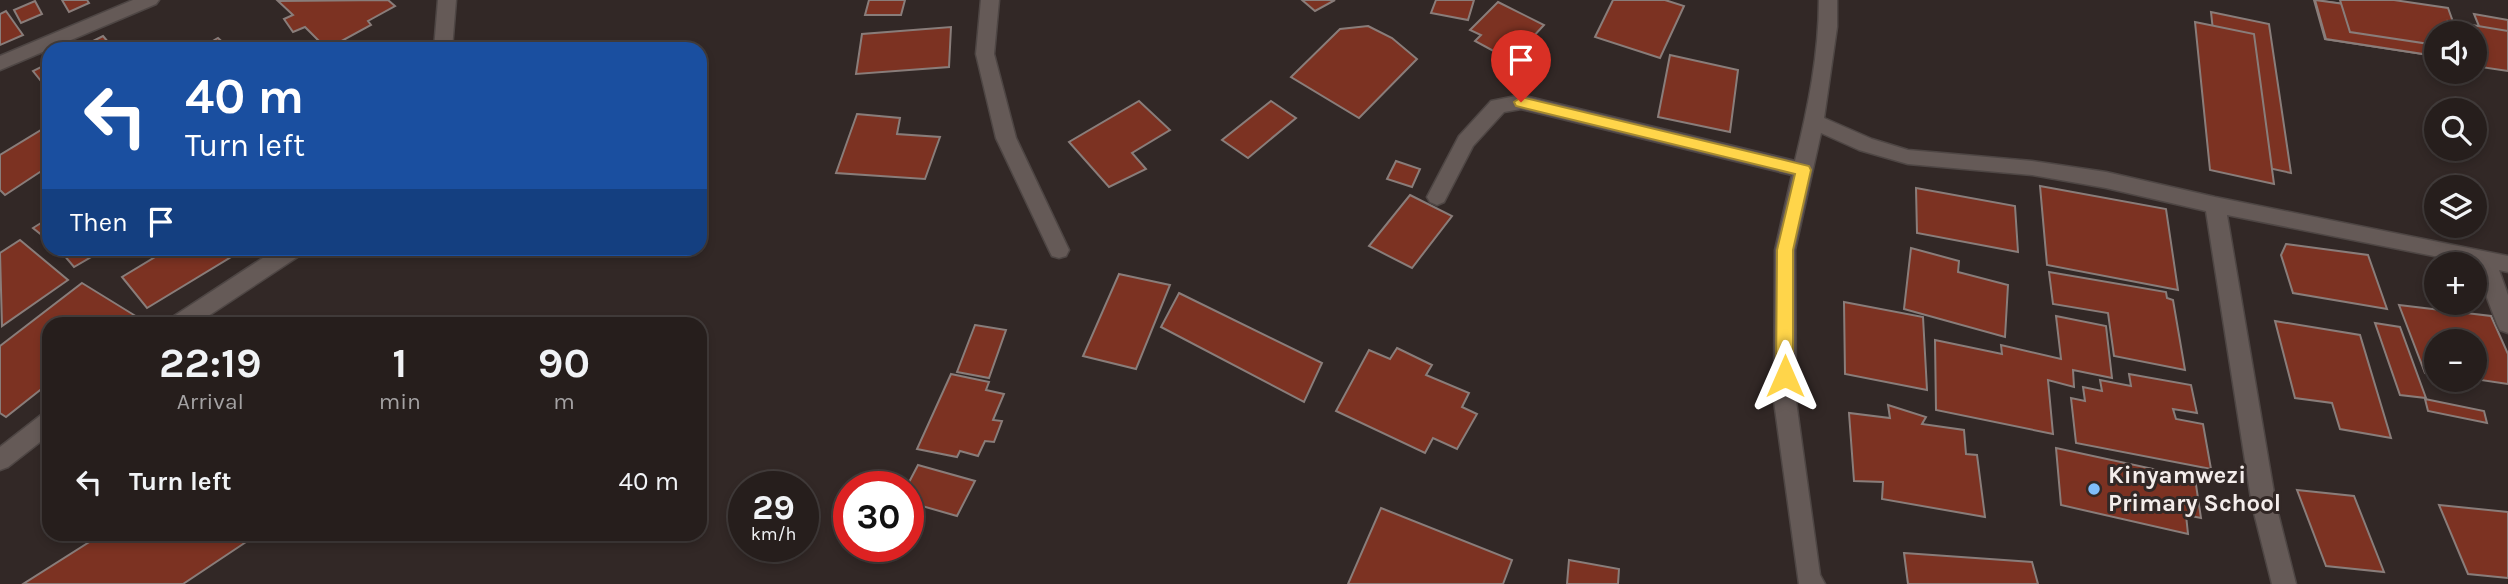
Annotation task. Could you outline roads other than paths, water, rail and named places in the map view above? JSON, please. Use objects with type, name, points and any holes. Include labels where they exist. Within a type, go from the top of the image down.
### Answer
[{"type":"street","points":[[50,42],[150,0]]},
{"type":"street","points":[[444,42],[447,0]]},
{"type":"street","points":[[990,0],[985,54],[1006,138],[1059,250]]},
{"type":"street","points":[[1813,584],[1809,579],[1785,401],[1785,250],[1814,122],[1828,27],[1828,0]]},
{"type":"street","points":[[0,63],[42,45]]},
{"type":"street","points":[[1437,197],[1466,141],[1498,106],[1521,102],[1804,170]]},
{"type":"street","points":[[1814,122],[1866,145],[1908,157],[2032,168],[2106,180],[2447,252]]},
{"type":"street","points":[[2215,205],[2264,505],[2284,584]]},
{"type":"street","points":[[190,317],[284,256]]},
{"type":"street","points":[[2487,260],[2508,264]]},
{"type":"street","points":[[2487,263],[2508,324]]},
{"type":"street","points":[[0,460],[42,427]]},
{"type":"place","name":"Kinyamwezi Primary School","points":[[2094,489]]}]
